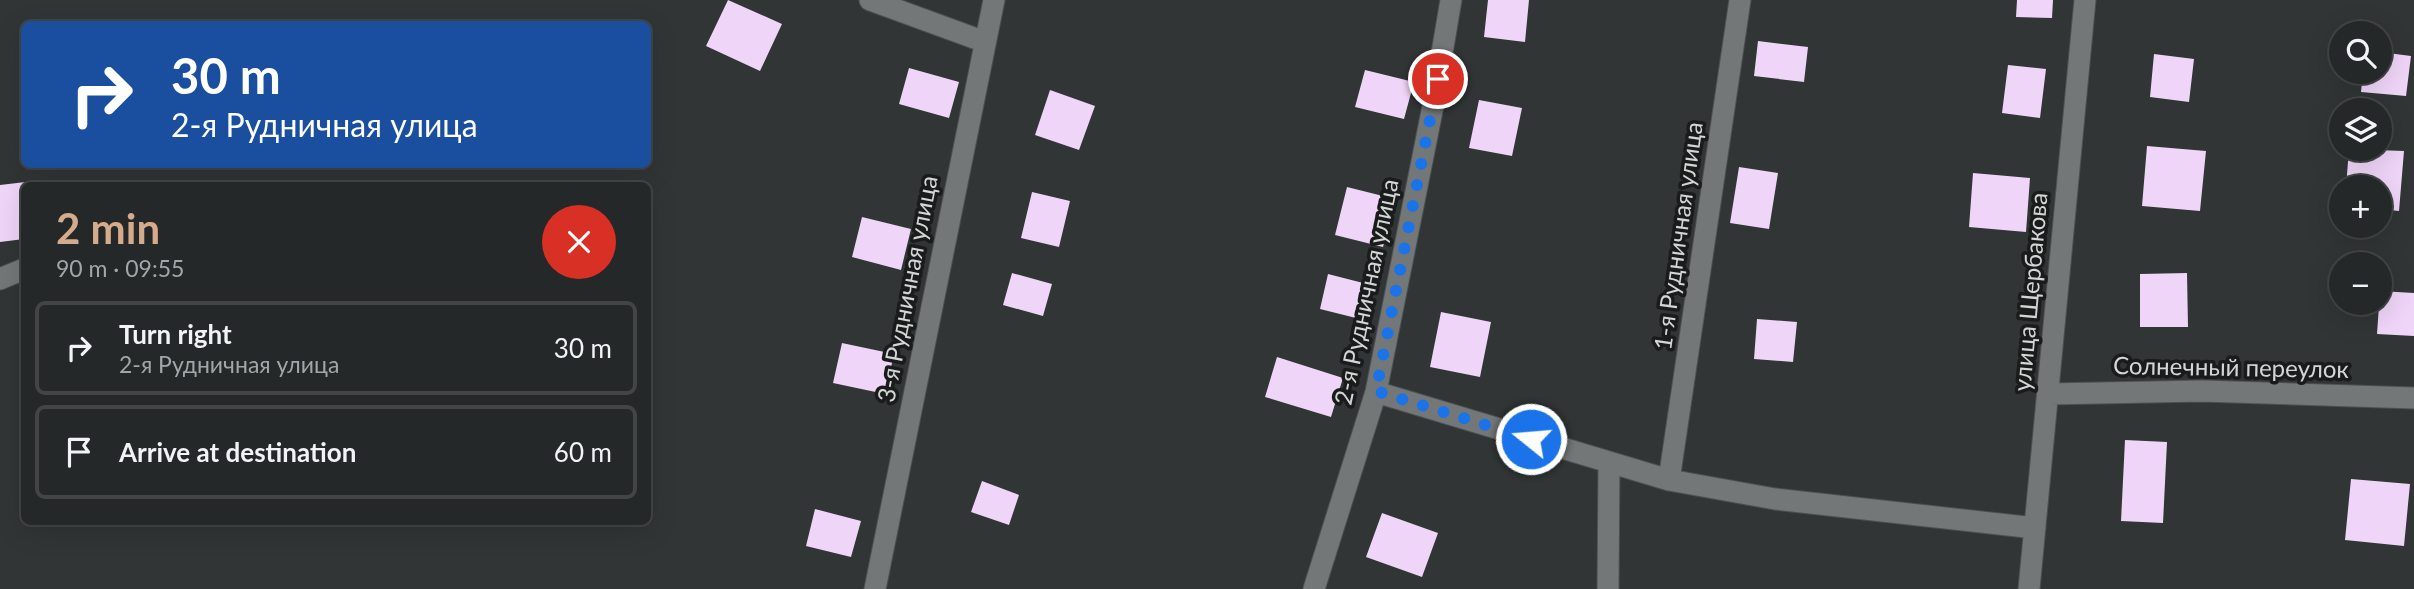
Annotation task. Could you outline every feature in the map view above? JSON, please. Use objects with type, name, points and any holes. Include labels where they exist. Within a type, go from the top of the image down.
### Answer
[{"type":"street","points":[[870,0],[985,42]]},
{"type":"street","name":"3-я Рудничная улица","points":[[875,589],[994,0]]},
{"type":"street","name":"2-я Рудничная улица","points":[[1314,589],[1376,391],[1433,106],[1451,0]]},
{"type":"street","name":"1-я Рудничная улица","points":[[1670,480],[1740,0]]},
{"type":"street","name":"улица Щербакова","points":[[2029,589],[2085,0]]},
{"type":"street","points":[[0,279],[21,270]]},
{"type":"street","points":[[1376,391],[1670,480],[1775,499],[2035,528]]},
{"type":"street","name":"Солнечный переулок","points":[[2048,394],[2202,391],[2414,398]]},
{"type":"street","points":[[1608,589],[1609,463]]},
{"type":"building","points":[[728,0],[782,24],[760,71],[706,46]]},
{"type":"building","points":[[1488,0],[1529,0],[1525,42],[1484,37]]},
{"type":"building","points":[[2017,0],[2053,0],[2052,18],[2016,17]]},
{"type":"building","points":[[1758,41],[1808,47],[1804,82],[1754,76]]},
{"type":"building","points":[[2154,54],[2194,59],[2189,102],[2150,97]]},
{"type":"building","points":[[2392,54],[2411,56],[2406,96],[2361,92],[2362,84],[2392,84]]},
{"type":"building","points":[[2008,65],[2046,69],[2040,118],[2002,113]]},
{"type":"building","points":[[909,68],[959,82],[949,118],[899,104]]},
{"type":"building","points":[[1365,70],[1414,82],[1404,119],[1355,107]]},
{"type":"building","points":[[1050,90],[1095,106],[1079,150],[1035,135]]},
{"type":"building","points":[[1479,100],[1522,108],[1512,156],[1469,148]]},
{"type":"building","points":[[2147,146],[2206,151],[2200,211],[2142,206]]},
{"type":"building","points":[[2392,151],[2404,151],[2399,211],[2392,210],[2392,175],[2347,175],[2348,161],[2392,161]]},
{"type":"building","points":[[1739,167],[1778,173],[1769,229],[1730,223]]},
{"type":"building","points":[[1973,173],[2030,178],[2026,232],[1969,227]]},
{"type":"building","points":[[21,183],[21,239],[0,242],[0,185]]},
{"type":"building","points":[[1347,187],[1395,199],[1383,247],[1335,235]]},
{"type":"building","points":[[1032,192],[1070,201],[1059,247],[1021,238]]},
{"type":"building","points":[[862,217],[911,229],[901,270],[852,257]]},
{"type":"building","points":[[1012,273],[1052,284],[1043,316],[1003,305]]},
{"type":"building","points":[[2187,273],[2188,327],[2140,327],[2140,274]]},
{"type":"building","points":[[1328,274],[1371,285],[1364,320],[1320,309]]},
{"type":"building","points":[[2392,292],[2414,293],[2414,336],[2377,334],[2378,315],[2392,315]]},
{"type":"building","points":[[1441,312],[1491,322],[1480,377],[1430,367]]},
{"type":"building","points":[[1757,319],[1797,322],[1793,362],[1754,359]]},
{"type":"building","points":[[842,343],[894,354],[885,394],[833,383]]},
{"type":"building","points":[[1277,357],[1343,378],[1331,417],[1265,397]]},
{"type":"building","points":[[2125,440],[2167,442],[2163,523],[2121,521]]},
{"type":"building","points":[[2351,479],[2410,484],[2404,546],[2345,540]]},
{"type":"building","points":[[982,481],[1019,495],[1009,525],[971,512]]},
{"type":"building","points":[[815,509],[861,521],[851,557],[806,546]]},
{"type":"building","points":[[1382,513],[1438,533],[1422,577],[1366,557]]},
{"type":"route","points":[[1438,79],[1376,391],[1531,439]]}]
